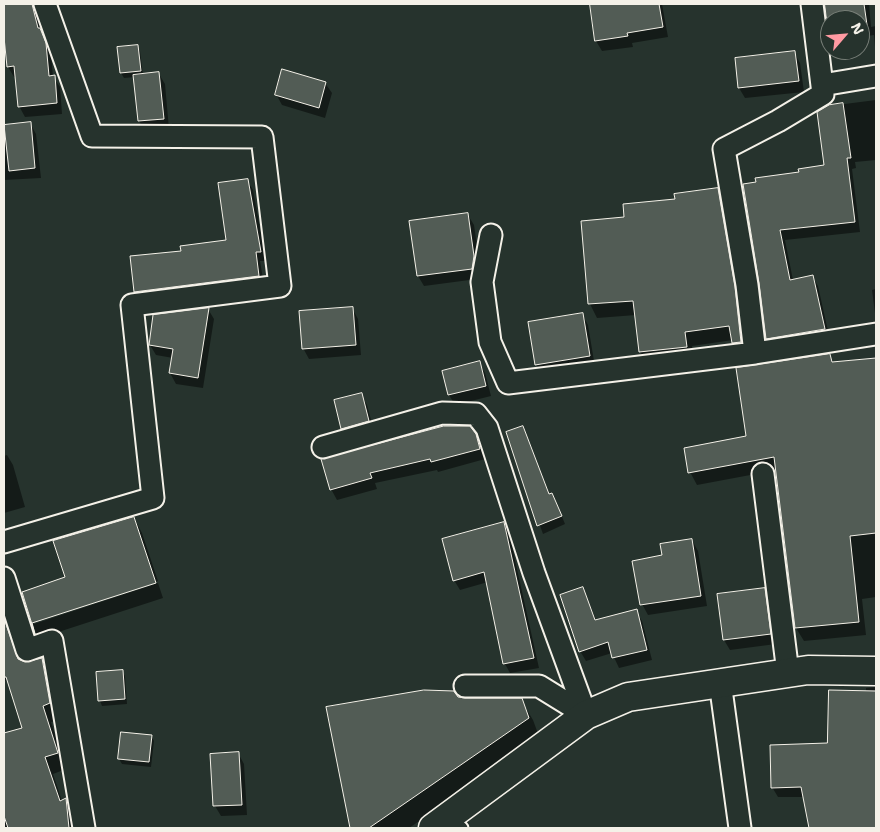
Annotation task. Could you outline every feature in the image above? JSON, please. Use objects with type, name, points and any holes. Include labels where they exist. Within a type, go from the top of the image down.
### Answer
[{"type":"street","points":[[4,542],[153,498],[132,305],[280,286],[262,137],[92,136],[45,4]]},
{"type":"street","points":[[755,353],[747,285],[724,149],[778,122],[823,94],[812,4]]},
{"type":"street","points":[[822,85],[876,76]]},
{"type":"street","points":[[491,235],[482,282],[490,342],[508,383],[755,353],[876,334]]},
{"type":"street","points":[[323,447],[442,413],[476,414],[487,428],[534,573],[586,715]]},
{"type":"street","points":[[763,474],[788,673]]},
{"type":"street","points":[[4,578],[27,650],[52,641],[84,828]]},
{"type":"street","points":[[448,824],[586,715],[628,697],[808,670],[876,671]]},
{"type":"street","points":[[720,682],[740,828]]},
{"type":"street","points":[[465,686],[539,686],[586,715]]},
{"type":"building","points":[[4,4],[32,4],[38,28],[40,28],[46,43],[49,76],[55,75],[57,103],[18,107],[14,66],[7,67],[4,37]]},
{"type":"building","points":[[590,4],[659,4],[663,27],[627,33],[628,36],[595,41]]},
{"type":"building","points":[[825,4],[864,4],[865,10],[826,10]]},
{"type":"building","points":[[138,45],[141,71],[120,73],[117,47]]},
{"type":"building","points":[[795,51],[799,81],[738,88],[735,58]]},
{"type":"building","points":[[282,69],[326,82],[319,108],[275,95]]},
{"type":"building","points":[[159,72],[164,119],[138,121],[133,75]]},
{"type":"building","points":[[843,103],[851,158],[847,158],[855,222],[780,230],[790,280],[813,275],[825,329],[766,339],[743,184],[756,182],[755,178],[799,172],[798,169],[824,165],[817,112],[829,105]]},
{"type":"building","points":[[31,122],[35,168],[9,171],[4,125]]},
{"type":"building","points":[[248,179],[261,252],[256,252],[259,276],[134,292],[130,256],[181,251],[180,246],[226,240],[218,183]]},
{"type":"building","points":[[718,188],[735,287],[741,342],[732,343],[729,326],[685,332],[687,347],[639,352],[633,301],[588,304],[581,221],[624,217],[623,204],[675,199],[674,194]]},
{"type":"building","points":[[468,213],[474,256],[472,269],[417,276],[409,221]]},
{"type":"building","points":[[353,307],[356,345],[302,349],[299,311]]},
{"type":"building","points":[[209,308],[198,378],[169,373],[173,349],[149,345],[153,315]]},
{"type":"building","points":[[583,313],[590,356],[535,365],[528,322]]},
{"type":"building","points":[[830,354],[832,362],[876,358],[876,533],[850,536],[859,622],[795,628],[774,457],[688,473],[684,448],[746,436],[736,368]]},
{"type":"building","points":[[480,361],[486,386],[448,395],[442,371]]},
{"type":"building","points":[[362,393],[369,421],[341,429],[334,400]]},
{"type":"building","points":[[444,426],[470,426],[476,434],[480,449],[431,462],[430,459],[370,473],[372,478],[330,490],[321,459]]},
{"type":"building","points":[[523,426],[549,494],[552,493],[562,516],[537,526],[506,432]]},
{"type":"building","points":[[134,517],[156,583],[32,623],[35,634],[22,592],[65,577],[53,541]]},
{"type":"building","points":[[504,522],[534,658],[503,664],[484,572],[453,581],[442,539]]},
{"type":"building","points":[[692,539],[701,596],[640,605],[632,561],[662,555],[660,544]]},
{"type":"building","points":[[583,587],[595,620],[637,609],[647,650],[612,658],[608,642],[579,652],[560,595]]},
{"type":"building","points":[[765,588],[771,634],[723,640],[717,594]]},
{"type":"building","points":[[4,618],[18,659],[25,662],[42,658],[50,703],[43,706],[58,753],[45,757],[60,801],[66,798],[69,828],[8,828],[4,816],[4,733],[22,728],[6,677],[4,677]]},
{"type":"building","points":[[123,670],[125,699],[98,701],[96,672]]},
{"type":"building","points":[[424,690],[454,691],[458,697],[465,698],[522,698],[529,718],[369,828],[350,828],[326,707]]},
{"type":"building","points":[[829,690],[876,691],[876,828],[809,828],[801,787],[771,788],[770,745],[827,743]]},
{"type":"building","points":[[121,732],[152,735],[149,762],[118,759]]},
{"type":"building","points":[[239,752],[242,805],[213,806],[210,754]]}]
